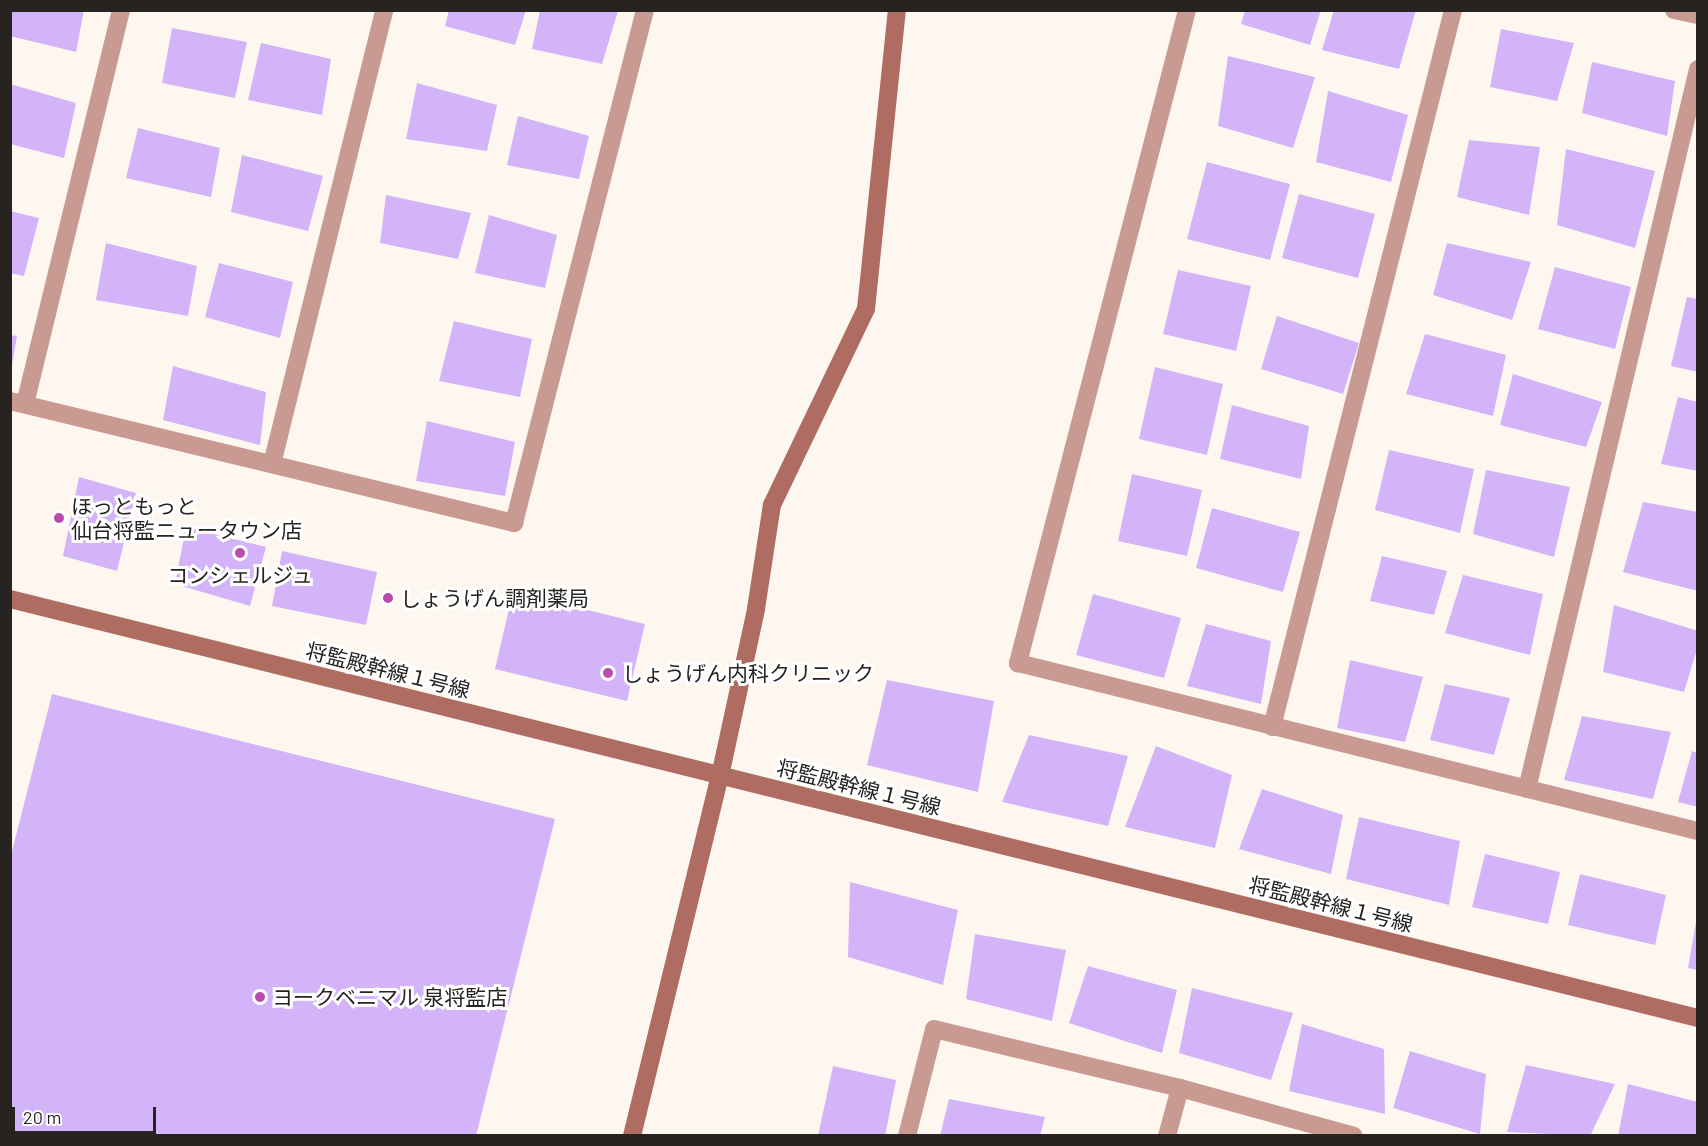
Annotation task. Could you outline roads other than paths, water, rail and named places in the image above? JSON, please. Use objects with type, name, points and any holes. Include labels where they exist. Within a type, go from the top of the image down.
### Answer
[{"type":"street","points":[[121,10],[18,402],[514,523],[645,10]]},
{"type":"street","points":[[272,464],[384,10]]},
{"type":"street","points":[[632,1136],[720,776],[756,609],[771,505],[866,309],[897,10]]},
{"type":"street","points":[[1187,10],[1018,663],[1698,831]]},
{"type":"street","points":[[1272,727],[1453,10]]},
{"type":"street","points":[[1674,10],[1698,15]]},
{"type":"street","points":[[1527,789],[1698,69]]},
{"type":"street","name":"将監殿幹線１号線","points":[[10,599],[1698,1018]]},
{"type":"street","points":[[907,1136],[934,1029],[1180,1088],[1354,1136]]},
{"type":"street","points":[[1167,1136],[1180,1088]]},
{"type":"place","name":"ほっともっと 仙台将監ニュータウン店","points":[[59,518]]},
{"type":"place","name":"コンシェルジュ","points":[[240,553]]},
{"type":"place","name":"しょうげん調剤薬局","points":[[388,598]]},
{"type":"place","name":"しょうげん内科クリニック","points":[[608,673]]},
{"type":"place","name":"ヨークベニマル 泉将監店","points":[[260,997]]}]
